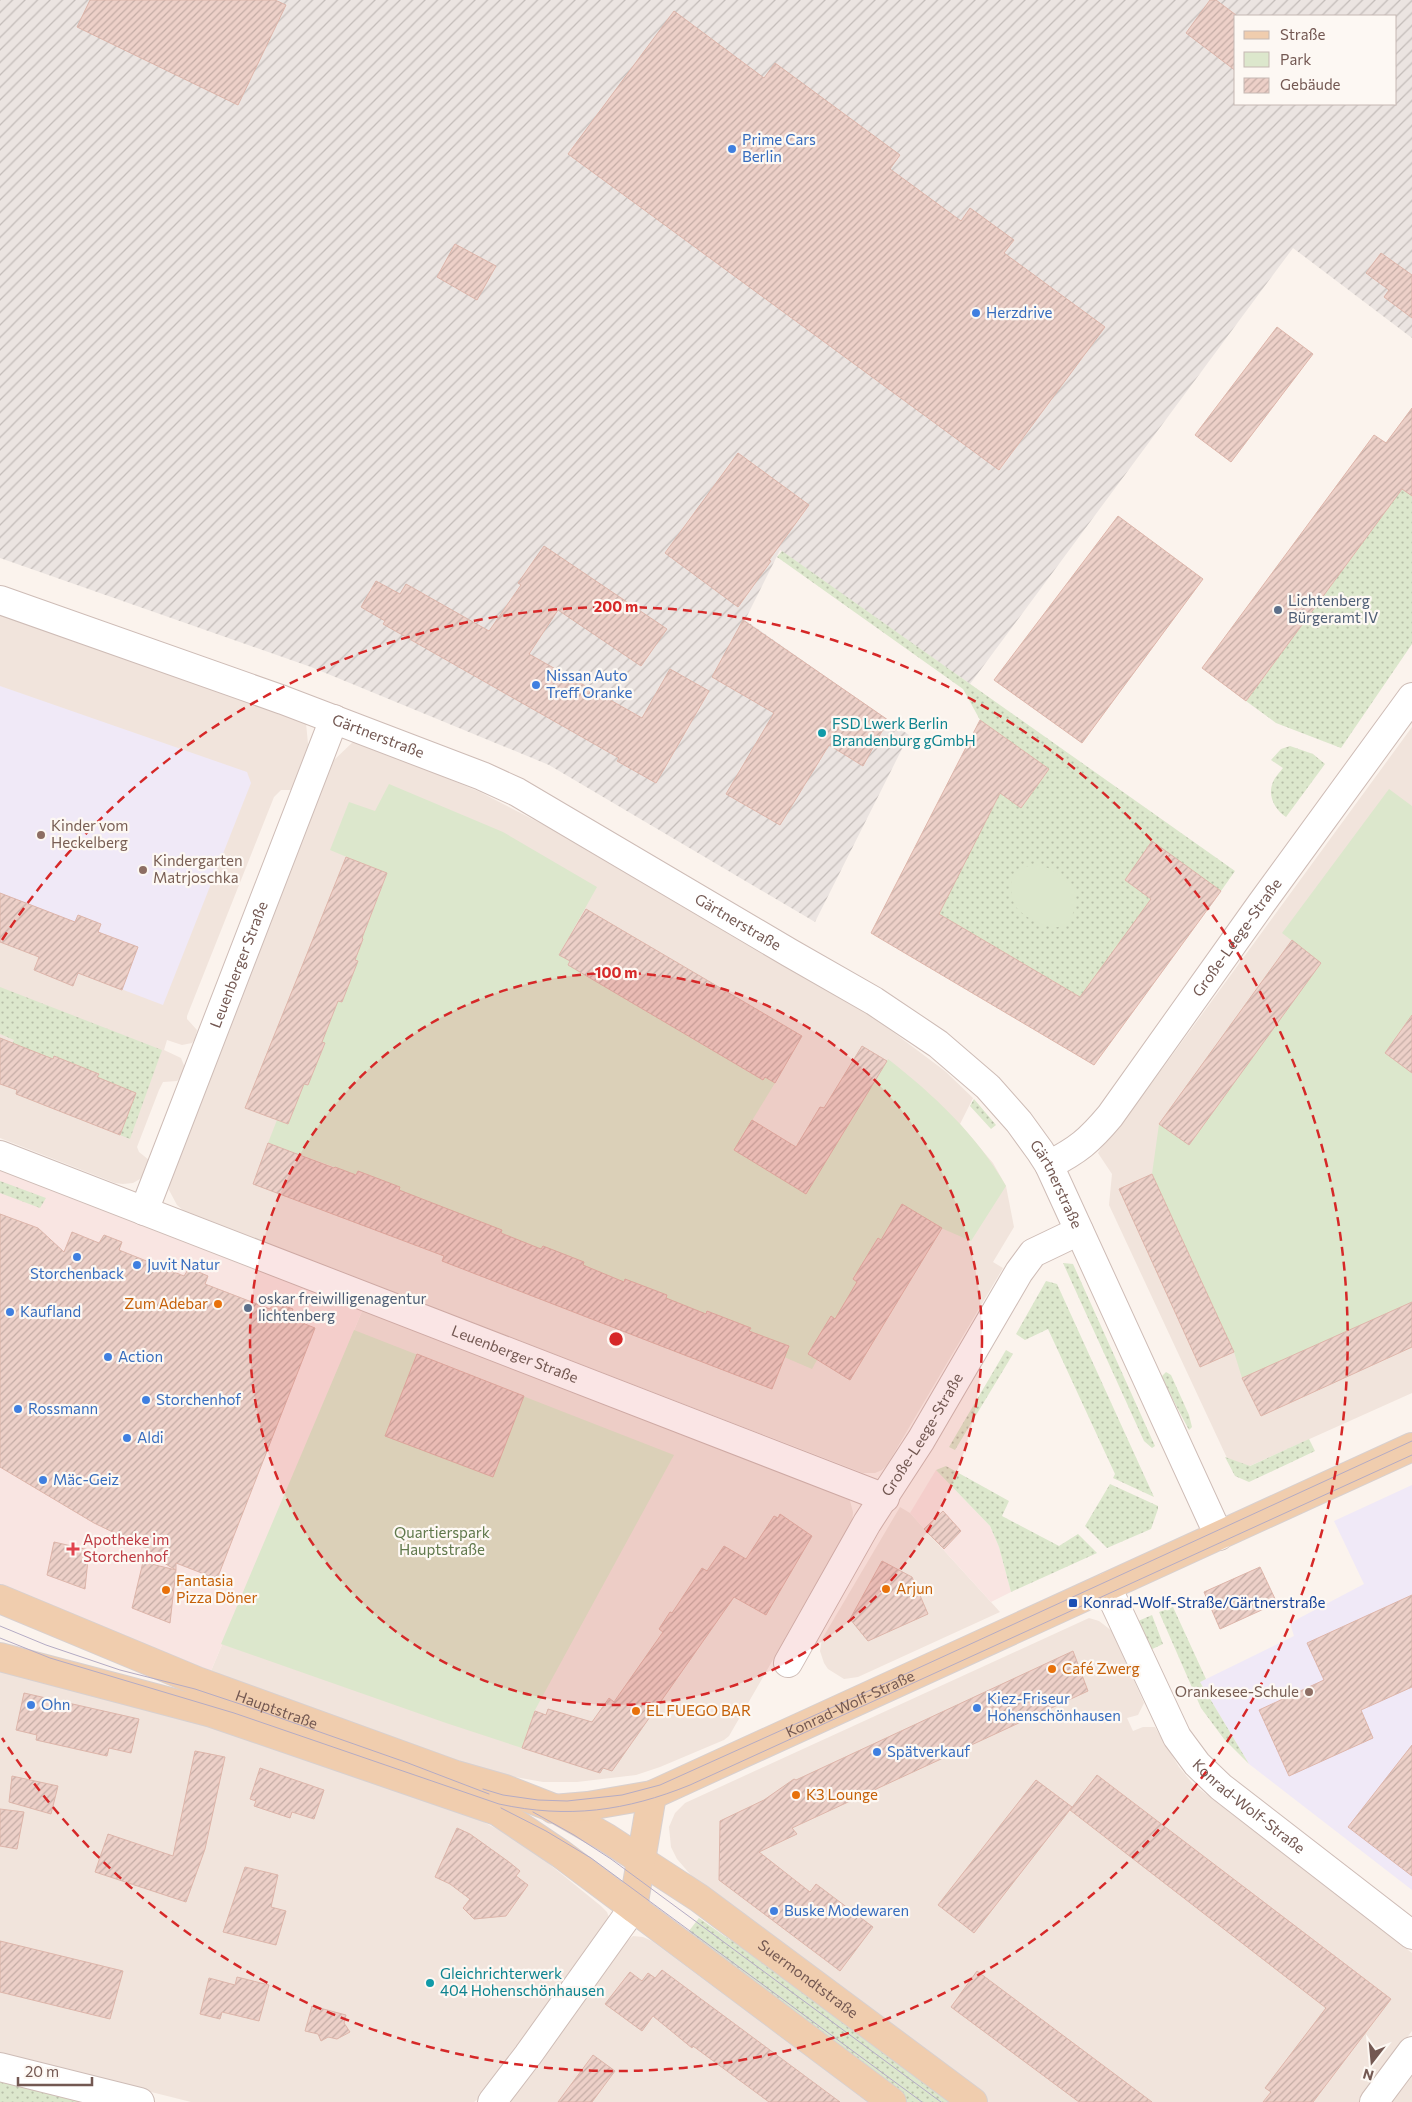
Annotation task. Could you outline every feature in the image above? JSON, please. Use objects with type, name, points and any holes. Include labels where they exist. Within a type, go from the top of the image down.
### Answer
[{"type":"main road","name":"Konrad-Wolf-Straße","points":[[652,1795],[1412,1447]]},
{"type":"main road","name":"Hauptstraße","points":[[0,1599],[193,1693],[479,1804],[504,1816],[561,1854],[633,1908]]},
{"type":"main road","name":"Hauptstraße","points":[[0,1657],[193,1693],[505,1789],[556,1809],[641,1859]]},
{"type":"main road","name":"Hauptstraße","points":[[504,1816],[588,1806],[652,1795]]},
{"type":"main road","points":[[652,1795],[633,1908],[892,2102]]},
{"type":"main road","name":"Suermondtstraße","points":[[641,1859],[699,1898],[973,2102]]},
{"type":"street","name":"Gärtnerstraße","points":[[0,600],[334,719],[482,776],[517,792],[874,1001],[938,1044],[988,1087],[1019,1122],[1049,1165],[1219,1536]]},
{"type":"street","name":"Große-Leege-Straße","points":[[1049,1165],[1076,1151],[1091,1139],[1110,1116],[1412,697]]},
{"type":"street","name":"Leuenberger Straße","points":[[144,1211],[334,719]]},
{"type":"street","name":"Leuenberger Straße","points":[[0,1154],[885,1498]]},
{"type":"street","name":"Große-Leege-Straße","points":[[788,1663],[867,1523],[885,1498],[1019,1272],[1033,1253],[1079,1231]]},
{"type":"street","name":"Konrad-Wolf-Straße","points":[[1107,1587],[1177,1738],[1197,1764],[1221,1787],[1412,1934]]},
{"type":"street","points":[[492,2102],[528,2056],[633,1908]]},
{"type":"street","points":[[1374,2102],[1412,2051]]},
{"type":"street","points":[[0,2067],[140,2102]]},
{"type":"shaded area","points":[[0,0],[1412,0],[1412,338],[1293,248],[970,684],[780,550],[745,620],[909,735],[815,922],[549,765],[311,667],[0,558]]},
{"type":"shaded area","points":[[0,614],[306,723],[309,754],[295,790],[281,790],[274,797],[187,1016],[187,1019],[197,1030],[195,1039],[192,1043],[182,1045],[167,1040],[164,1050],[181,1058],[185,1068],[177,1081],[163,1082],[159,1090],[137,1147],[139,1152],[149,1160],[146,1171],[140,1179],[133,1183],[115,1183],[0,1138]]},
{"type":"shaded area","name":"Kindergarten Matrjoschka","points":[[0,686],[247,772],[251,783],[163,1005],[79,973],[73,986],[34,970],[39,957],[0,942]]},
{"type":"shaded area","points":[[1412,727],[1412,1393],[1234,1473],[1109,1205],[1112,1174],[1098,1153],[1136,1092],[1146,1091]]},
{"type":"shaded area","points":[[355,740],[480,792],[573,840],[844,999],[881,1023],[945,1071],[973,1098],[960,1124],[993,1163],[1006,1186],[1014,1227],[993,1262],[1003,1268],[887,1465],[882,1470],[875,1473],[863,1473],[185,1212],[177,1205],[169,1190],[171,1172],[333,761]]},
{"type":"shaded area","points":[[0,1161],[365,1304],[211,1671],[0,1585]]},
{"type":"shaded area","points":[[365,1304],[849,1497],[853,1512],[852,1523],[729,1736],[724,1740],[660,1767],[636,1775],[577,1782],[543,1782],[504,1775],[476,1767],[211,1671]]},
{"type":"shaded area","points":[[936,1470],[990,1526],[999,1547],[1011,1592],[991,1602],[910,1513]]},
{"type":"shaded area","name":"Orankesee-Schule","points":[[1412,1485],[1412,1890],[1249,1764],[1200,1682],[1294,1636],[1290,1623],[1364,1584],[1334,1521]]},
{"type":"shaded area","points":[[900,1507],[910,1513],[1000,1612],[858,1677],[844,1679],[828,1669],[824,1663],[820,1651],[822,1639]]},
{"type":"shaded area","points":[[1089,1618],[1099,1621],[1112,1631],[1144,1703],[1138,1715],[1127,1718],[1133,1731],[1143,1727],[1155,1727],[1179,1767],[1193,1784],[1412,1953],[1412,2031],[1359,2102],[987,2102],[959,2083],[696,1881],[677,1859],[671,1847],[669,1827],[675,1813],[685,1803]]},
{"type":"shaded area","points":[[0,1669],[165,1712],[310,1756],[476,1818],[522,1842],[601,1906],[607,1912],[610,1920],[481,2097],[474,2102],[191,2102],[0,2054]]},
{"type":"shaded area","points":[[633,1936],[643,1937],[652,1941],[867,2102],[507,2102],[625,1943]]},
{"type":"shaded area","points":[[1412,2068],[1412,2102],[1387,2102]]},
{"type":"green space","points":[[1402,489],[1412,496],[1412,644],[1341,748],[1276,723],[1246,701]]},
{"type":"green space","points":[[782,551],[1235,871],[1221,891],[1152,842],[1125,880],[1152,900],[1076,1003],[1065,988],[952,922],[935,920],[1000,793],[1021,808],[1049,769],[980,720],[963,689],[777,557]]},
{"type":"green space","points":[[1290,746],[1313,754],[1325,764],[1286,817],[1275,807],[1271,792],[1274,780],[1283,768],[1271,760],[1281,749]]},
{"type":"green space","points":[[389,784],[503,832],[597,887],[559,955],[570,961],[568,965],[763,1080],[765,1077],[775,1083],[734,1150],[806,1194],[888,1059],[922,1087],[968,1133],[1006,1186],[971,1241],[941,1228],[902,1204],[882,1240],[878,1238],[853,1279],[857,1282],[835,1319],[830,1317],[808,1354],[817,1360],[812,1369],[784,1357],[749,1332],[750,1328],[708,1311],[706,1314],[665,1299],[667,1295],[625,1279],[624,1282],[603,1275],[543,1247],[541,1249],[500,1236],[502,1230],[398,1193],[400,1187],[358,1171],[356,1175],[268,1143],[277,1120],[288,1124],[304,1083],[308,1085],[325,1044],[322,1042],[337,1000],[342,1002],[358,961],[355,960],[362,938],[387,874],[330,850],[349,802],[375,811]]},
{"type":"green space","points":[[1389,789],[1412,806],[1412,1026],[1406,1023],[1385,1053],[1412,1073],[1412,1302],[1242,1378],[1234,1352],[1152,1174],[1159,1124],[1189,1145],[1321,963],[1282,933]]},
{"type":"green space","points":[[1038,864],[1060,876],[1076,894],[1075,907],[1070,919],[1059,927],[1038,923],[1031,919],[1016,907],[1012,896],[1011,881],[1013,875],[1022,868]]},
{"type":"green space","points":[[0,987],[162,1050],[130,1139],[120,1135],[136,1093],[97,1079],[98,1074],[54,1056],[53,1059],[12,1045],[14,1040],[0,1034]]},
{"type":"green space","points":[[974,1099],[996,1125],[991,1129],[970,1106]]},
{"type":"green space","points":[[0,1181],[46,1198],[40,1208],[0,1193]]},
{"type":"green space","points":[[1063,1263],[1073,1264],[1155,1446],[1152,1448],[1144,1441]]},
{"type":"green space","points":[[1046,1281],[1057,1284],[1154,1497],[1113,1478],[1115,1474],[1048,1329],[1025,1340],[1016,1334]]},
{"type":"green space","name":"Quartierspark Hauptstraße","points":[[354,1330],[674,1455],[535,1710],[522,1748],[221,1644]]},
{"type":"green space","points":[[1006,1350],[1013,1354],[955,1450],[949,1447]]},
{"type":"green space","points":[[1166,1372],[1171,1375],[1189,1415],[1192,1427],[1189,1430],[1161,1377]]},
{"type":"green space","points":[[1309,1439],[1315,1451],[1249,1482],[1235,1476],[1225,1457],[1250,1466]]},
{"type":"green space","points":[[946,1466],[1009,1501],[1002,1516],[1059,1546],[1078,1534],[1097,1553],[1011,1592],[999,1547],[990,1526],[936,1470]]},
{"type":"green space","points":[[1110,1484],[1158,1506],[1158,1509],[1151,1529],[1107,1548],[1085,1526]]},
{"type":"green space","points":[[1173,1607],[1206,1679],[1200,1682],[1249,1764],[1224,1739],[1201,1708],[1159,1612]]},
{"type":"green space","points":[[1152,1615],[1163,1644],[1148,1651],[1136,1622]]},
{"type":"green space","points":[[699,1918],[730,1940],[733,1938],[954,2102],[907,2102],[685,1936]]},
{"type":"green space","points":[[0,2076],[103,2102],[0,2102]]},
{"type":"building","points":[[90,0],[275,0],[286,5],[238,105],[77,27]]},
{"type":"building","points":[[1210,0],[1216,0],[1236,15],[1234,15],[1234,69],[1186,33]]},
{"type":"building","points":[[674,11],[764,78],[775,63],[900,155],[890,169],[961,221],[970,208],[1014,240],[1004,253],[1105,327],[999,470],[568,154]]},
{"type":"building","points":[[455,244],[496,266],[477,300],[437,277]]},
{"type":"building","points":[[1381,253],[1412,275],[1412,318],[1384,297],[1389,290],[1366,273]]},
{"type":"building","points":[[1277,327],[1313,354],[1231,462],[1195,435]]},
{"type":"building","name":"Lichtenberg Bürgeramt IV","points":[[1412,408],[1412,496],[1402,489],[1246,701],[1202,668],[1374,435],[1386,443]]},
{"type":"building","points":[[738,453],[809,505],[738,607],[665,553]]},
{"type":"building","points":[[1118,516],[1203,579],[1082,743],[994,680]]},
{"type":"building","name":"Nissan Auto Treff Oranke","points":[[544,546],[667,629],[641,666],[558,610],[529,654],[642,718],[670,669],[709,691],[656,783],[617,761],[619,758],[383,624],[385,621],[361,607],[376,581],[400,594],[406,584],[489,631],[521,585],[518,583]]},
{"type":"building","name":"FSD Lwerk Berlin Brandenburg gGmbH","points":[[743,620],[888,720],[863,766],[829,745],[780,825],[726,794],[774,713],[712,677]]},
{"type":"building","points":[[980,720],[1049,769],[1021,808],[1000,793],[939,914],[1080,997],[1151,899],[1125,880],[1152,841],[1221,891],[1094,1065],[871,933]]},
{"type":"building","points":[[346,857],[387,873],[362,938],[355,960],[358,961],[342,1002],[338,1001],[322,1042],[325,1043],[308,1085],[304,1084],[288,1124],[245,1108]]},
{"type":"building","points":[[0,893],[75,922],[78,915],[101,924],[98,932],[138,947],[122,990],[78,973],[73,986],[34,970],[39,957],[0,942]]},
{"type":"building","points":[[586,909],[802,1036],[775,1083],[765,1077],[763,1080],[568,965],[570,961],[559,955]]},
{"type":"building","points":[[1292,940],[1321,963],[1189,1145],[1159,1124]]},
{"type":"building","points":[[1412,1015],[1412,1073],[1385,1053]]},
{"type":"building","points":[[0,1038],[53,1059],[54,1056],[99,1074],[97,1077],[136,1093],[120,1135],[16,1094],[17,1090],[0,1084]]},
{"type":"building","points":[[862,1046],[887,1061],[806,1194],[734,1150],[752,1120],[796,1147],[820,1107],[824,1108]]},
{"type":"building","points":[[268,1143],[334,1168],[356,1175],[358,1171],[400,1187],[399,1190],[502,1230],[501,1233],[541,1249],[543,1246],[584,1262],[583,1265],[624,1282],[625,1279],[667,1295],[666,1298],[706,1314],[707,1311],[751,1328],[749,1331],[789,1346],[772,1389],[442,1261],[444,1256],[253,1184]]},
{"type":"building","points":[[1152,1174],[1234,1352],[1200,1367],[1119,1189]]},
{"type":"building","points":[[902,1204],[942,1228],[850,1380],[808,1354],[831,1316],[835,1319],[857,1282],[853,1279],[878,1238],[881,1240]]},
{"type":"building","name":"Storchenhof","points":[[0,1214],[38,1228],[64,1252],[72,1232],[99,1243],[104,1235],[122,1242],[119,1250],[184,1276],[189,1268],[208,1276],[205,1284],[270,1309],[274,1302],[293,1309],[290,1318],[315,1328],[217,1579],[176,1563],[176,1570],[145,1552],[146,1548],[94,1523],[0,1467]]},
{"type":"building","points":[[1412,1302],[1412,1347],[1261,1416],[1242,1378]]},
{"type":"building","points":[[417,1354],[524,1396],[493,1477],[385,1436]]},
{"type":"building","points":[[943,1511],[961,1531],[944,1549],[924,1529]]},
{"type":"building","points":[[780,1514],[812,1536],[766,1615],[734,1597],[612,1771],[603,1768],[600,1773],[522,1748],[535,1711],[546,1715],[548,1709],[592,1722],[609,1698],[614,1702],[663,1632],[659,1629],[670,1612],[672,1613],[702,1568],[707,1571],[724,1546],[746,1559],[774,1516],[778,1518]]},
{"type":"building","points":[[54,1542],[89,1550],[85,1589],[47,1575]]},
{"type":"building","points":[[882,1561],[912,1577],[928,1614],[868,1641],[850,1619]]},
{"type":"building","points":[[143,1562],[176,1570],[170,1623],[132,1608]]},
{"type":"building","points":[[1260,1567],[1277,1603],[1220,1629],[1204,1592]]},
{"type":"building","points":[[1412,1595],[1412,1687],[1361,1710],[1373,1738],[1289,1776],[1259,1710],[1324,1680],[1307,1643]]},
{"type":"building","points":[[1073,1651],[1088,1691],[792,1828],[797,1834],[759,1852],[810,1892],[816,1884],[873,1927],[840,1971],[719,1880],[720,1821],[764,1800],[794,1779],[796,1780]]},
{"type":"building","points":[[24,1693],[139,1719],[131,1753],[109,1748],[107,1756],[36,1740],[37,1735],[16,1730]]},
{"type":"building","points":[[1412,1745],[1412,1876],[1348,1827]]},
{"type":"building","points":[[195,1751],[225,1757],[205,1849],[186,1902],[95,1872],[108,1834],[173,1856]]},
{"type":"building","points":[[260,1768],[324,1790],[314,1819],[292,1812],[290,1818],[254,1806],[256,1801],[250,1799]]},
{"type":"building","points":[[1097,1775],[1391,1999],[1313,2102],[1263,2102],[1271,2092],[1265,2088],[1326,2008],[1070,1810]]},
{"type":"building","points":[[12,1776],[58,1786],[51,1814],[9,1802]]},
{"type":"building","points":[[1036,1780],[1072,1807],[974,1933],[938,1905]]},
{"type":"building","points":[[0,1809],[24,1812],[17,1849],[0,1846]]},
{"type":"building","points":[[457,1828],[470,1834],[509,1862],[520,1871],[516,1876],[528,1885],[506,1916],[474,1919],[463,1908],[470,1899],[450,1884],[435,1877]]},
{"type":"building","points":[[245,1867],[278,1875],[271,1907],[286,1911],[276,1945],[223,1932]]},
{"type":"building","points":[[0,1941],[123,1971],[110,2019],[0,1992]]},
{"type":"building","points":[[662,1970],[840,2102],[769,2102],[693,2046],[692,2048],[653,2016],[642,2031],[605,2004],[630,1972],[642,1981],[648,1973],[655,1978]]},
{"type":"building","points":[[977,1971],[1152,2102],[1079,2102],[951,2007]]},
{"type":"building","points":[[237,1977],[269,1985],[259,2021],[222,2012],[220,2019],[200,2014],[209,1978],[235,1985]]},
{"type":"building","points":[[312,2006],[346,2015],[344,2023],[350,2032],[337,2039],[328,2037],[321,2041],[318,2034],[305,2031]]},
{"type":"building","points":[[593,2055],[615,2071],[592,2102],[558,2102]]},
{"type":"tram line","points":[[483,1789],[503,1795],[538,1800],[567,1801],[622,1795],[660,1785],[1412,1441]]},
{"type":"tram line","points":[[0,1638],[50,1658],[234,1713],[499,1804],[549,1811],[596,1810],[643,1801],[690,1785],[1412,1455]]},
{"type":"tram line","points":[[0,1626],[46,1645],[120,1670],[195,1689],[243,1705],[408,1763],[489,1794]]},
{"type":"tram line","points":[[501,1808],[546,1831],[591,1858],[922,2102]]},
{"type":"tram line","points":[[533,1812],[611,1859],[941,2102]]},
{"type":"place","name":"Prime Cars Berlin","points":[[732,149]]},
{"type":"place","name":"Herzdrive","points":[[976,313]]},
{"type":"place","name":"Lichtenberg Bürgeramt IV","points":[[1278,610]]},
{"type":"place","name":"Nissan Auto Treff Oranke","points":[[536,685]]},
{"type":"place","name":"FSD Lwerk Berlin Brandenburg gGmbH","points":[[822,733]]},
{"type":"place","name":"Kinder vom Heckelberg","points":[[41,835]]},
{"type":"place","name":"Kindergarten Matrjoschka","points":[[143,870]]},
{"type":"place","name":"Storchenback","points":[[77,1257]]},
{"type":"place","name":"Juvit Natur","points":[[137,1265]]},
{"type":"place","name":"Zum Adebar","points":[[218,1304]]},
{"type":"place","name":"oskar freiwilligenagentur lichtenberg","points":[[248,1308]]},
{"type":"place","name":"Kaufland","points":[[10,1312]]},
{"type":"place","name":"Action","points":[[108,1357]]},
{"type":"place","name":"Storchenhof","points":[[146,1400]]},
{"type":"place","name":"Rossmann","points":[[18,1409]]},
{"type":"place","name":"Aldi","points":[[127,1438]]},
{"type":"place","name":"Mäc-Geiz","points":[[43,1480]]},
{"type":"place","name":"Apotheke im Storchenhof","points":[[73,1549]]},
{"type":"place","name":"Arjun","points":[[886,1589]]},
{"type":"place","name":"Fantasia Pizza Döner","points":[[166,1590]]},
{"type":"place","name":"Konrad-Wolf-Straße/Gärtnerstraße","points":[[1073,1603]]},
{"type":"place","name":"Café Zwerg","points":[[1052,1669]]},
{"type":"place","name":"Orankesee-Schule","points":[[1309,1692]]},
{"type":"place","name":"Ohn","points":[[31,1705]]},
{"type":"place","name":"Kiez-Friseur Hohenschönhausen","points":[[977,1708]]},
{"type":"place","name":"EL FUEGO BAR","points":[[636,1711]]},
{"type":"place","name":"Spätverkauf","points":[[877,1752]]},
{"type":"place","name":"K3 Lounge","points":[[796,1795]]},
{"type":"place","name":"Buske Modewaren","points":[[774,1911]]},
{"type":"place","name":"Gleichrichterwerk 404 Hohenschönhausen","points":[[430,1983]]}]
